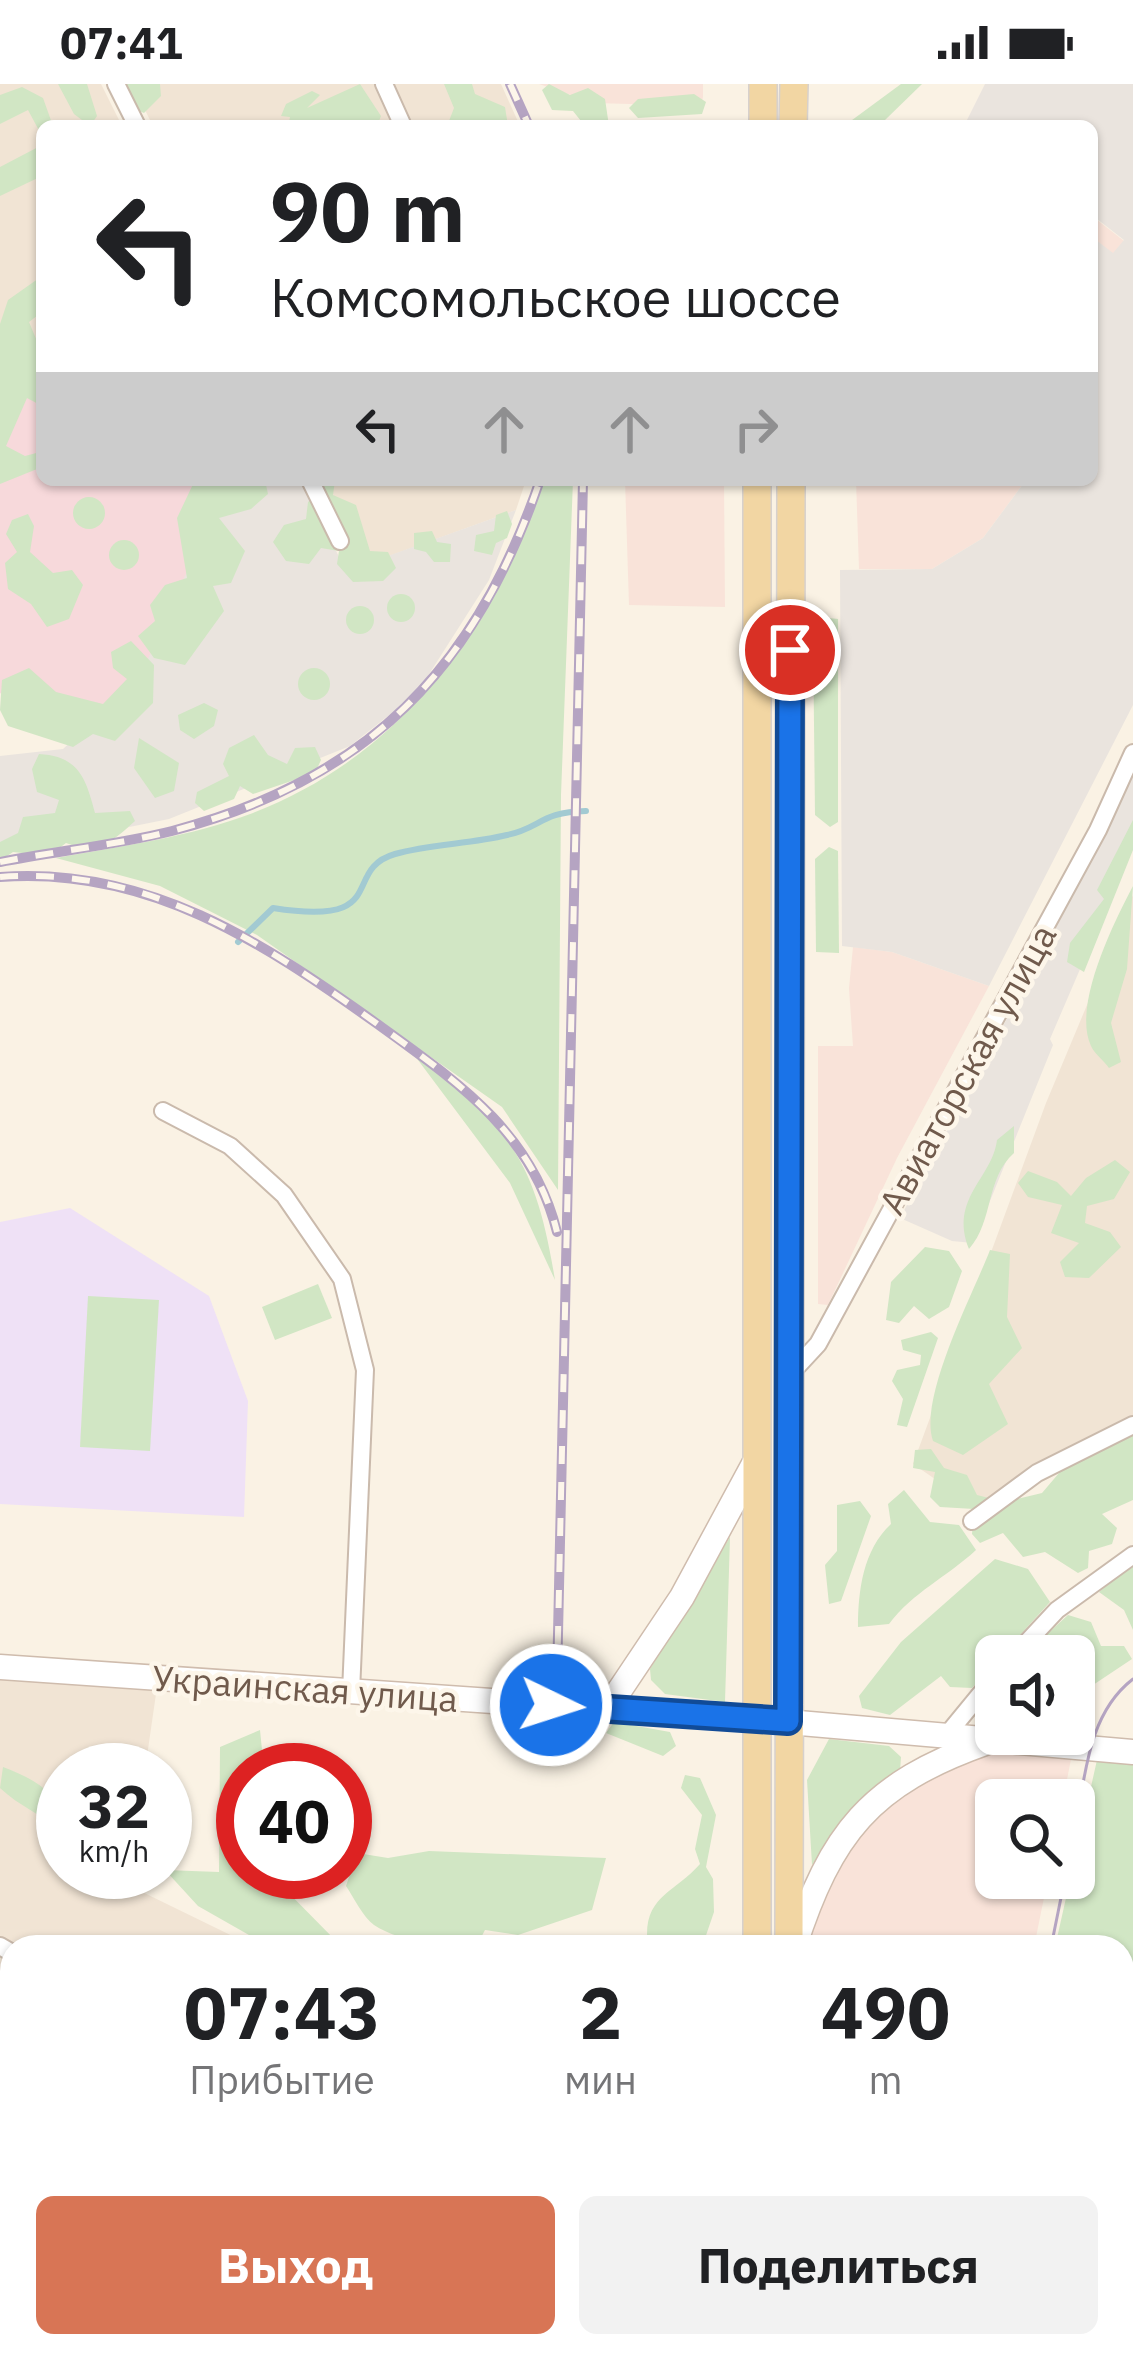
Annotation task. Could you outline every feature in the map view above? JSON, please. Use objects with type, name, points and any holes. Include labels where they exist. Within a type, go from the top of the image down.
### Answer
[{"type":"main road","points":[[763,120],[764,84]]},
{"type":"main road","points":[[793,120],[794,84]]},
{"type":"main road","points":[[757,486],[757,1935]]},
{"type":"main road","points":[[790,486],[787,1377],[792,1935]]},
{"type":"street","points":[[116,84],[134,120]]},
{"type":"street","points":[[383,84],[401,120]]},
{"type":"street","points":[[313,486],[340,541]]},
{"type":"street","name":"Авиаторская улица","points":[[787,1377],[818,1344],[1098,830],[1133,753]]},
{"type":"street","points":[[163,1111],[230,1146],[284,1195],[342,1279],[365,1370],[351,1692]]},
{"type":"street","points":[[972,1521],[1037,1473],[1133,1425]]},
{"type":"street","points":[[607,1709],[682,1597],[755,1462]]},
{"type":"street","points":[[1034,1635],[1057,1610],[1133,1555]]},
{"type":"street","name":"Украинская улица","points":[[0,1667],[754,1718],[975,1740]]},
{"type":"street","points":[[916,1773],[975,1701]]},
{"type":"street","points":[[906,1733],[920,1752],[916,1773]]},
{"type":"street","points":[[796,1935],[819,1875],[861,1814],[916,1773],[975,1748]]},
{"type":"street","name":"Украинская улица","points":[[1095,1749],[1133,1752]]},
{"type":"shaded area","points":[[0,84],[101,84],[119,120],[36,120],[36,392],[0,374]]},
{"type":"shaded area","points":[[132,84],[501,84],[517,120],[150,120]]},
{"type":"shaded area","points":[[539,84],[703,84],[703,97],[701,106],[594,103]]},
{"type":"shaded area","points":[[985,84],[1133,84],[1133,705],[989,986],[892,952],[842,946],[840,570],[932,569],[983,538],[1022,486],[1098,486],[1098,242],[1113,253],[1124,240],[1098,220],[1098,120],[967,120]]},
{"type":"shaded area","points":[[1098,221],[1124,241],[1113,254],[1098,242]]},
{"type":"shaded area","points":[[0,374],[36,392],[36,486],[210,486],[218,502],[139,679],[81,732],[0,693]]},
{"type":"shaded area","points":[[205,486],[304,486],[346,571],[516,510],[489,580],[417,693],[350,746],[169,819],[0,853],[0,756],[63,749],[139,679]]},
{"type":"shaded area","points":[[329,486],[524,486],[516,510],[367,564]]},
{"type":"shaded area","points":[[625,486],[724,486],[725,607],[629,605]]},
{"type":"shaded area","points":[[856,486],[1022,486],[983,538],[932,569],[859,569]]},
{"type":"shaded area","points":[[1133,771],[1133,846],[1050,1039],[1053,1045],[973,1243],[952,1241],[900,1218],[1106,834]]},
{"type":"shaded area","points":[[1133,895],[1133,1418],[1032,1465],[976,1507],[913,1464],[1046,1103]]},
{"type":"shaded area","points":[[853,947],[892,952],[989,986],[897,1158],[828,1305],[818,1304],[818,1046],[853,1046],[849,988]]},
{"type":"shaded area","points":[[70,1208],[209,1296],[248,1401],[244,1517],[0,1504],[0,1222]]},
{"type":"shaded area","points":[[0,1676],[157,1687],[149,1743],[36,1743],[36,1899],[157,1899],[230,1935],[0,1935]]},
{"type":"shaded area","points":[[982,1755],[1072,1755],[1067,1779],[975,1779],[975,1899],[1044,1899],[1036,1935],[809,1935],[811,1916],[850,1836],[910,1787]]},
{"type":"green space","points":[[58,84],[87,84],[97,116],[82,120]]},
{"type":"green space","points":[[122,84],[160,84],[161,96],[144,113],[133,108]]},
{"type":"green space","points":[[360,84],[381,116],[379,120],[289,120],[281,116],[286,104],[312,91],[320,95],[307,108]]},
{"type":"green space","points":[[444,84],[472,84],[475,94],[505,107],[507,120],[449,120],[454,108]]},
{"type":"green space","points":[[549,84],[570,95],[588,88],[605,99],[608,120],[580,120],[573,111],[552,110],[542,90]]},
{"type":"green space","points":[[901,84],[922,84],[885,120],[852,120]]},
{"type":"green space","points":[[22,87],[43,98],[51,120],[36,120],[36,125],[28,110],[0,124],[0,95]]},
{"type":"green space","points":[[694,94],[706,102],[702,114],[638,118],[629,108],[638,99]]},
{"type":"green space","points":[[36,148],[36,179],[0,196],[0,167]]},
{"type":"green space","points":[[36,280],[36,317],[29,322],[36,339],[36,403],[27,398],[6,446],[25,456],[36,453],[36,469],[0,484],[0,324],[8,300]]},
{"type":"green space","points":[[192,486],[266,486],[268,494],[251,509],[219,518],[245,551],[231,583],[213,586],[224,611],[185,665],[154,658],[138,636],[155,621],[150,605],[165,585],[187,578],[177,518]]},
{"type":"green space","points":[[308,486],[334,486],[333,495],[356,505],[370,551],[388,552],[396,568],[383,581],[353,582],[337,564],[339,551],[321,548],[309,564],[286,561],[273,542],[284,525],[306,519],[308,502],[320,492]]},
{"type":"green space","points":[[542,486],[573,486],[561,795],[558,1190],[502,1107],[257,935],[160,886],[56,858],[156,840],[253,813],[307,788],[355,757],[436,680],[469,635],[522,535]]},
{"type":"green space","points":[[89,497],[100,502],[105,513],[100,524],[89,529],[78,524],[73,513],[78,502]]},
{"type":"green space","points":[[507,511],[512,524],[507,538],[496,543],[492,555],[474,551],[476,535],[494,531],[496,515]]},
{"type":"green space","points":[[28,514],[34,526],[30,552],[53,573],[72,570],[83,585],[69,619],[47,627],[31,604],[8,589],[5,563],[17,552],[6,534],[12,520]]},
{"type":"green space","points":[[432,531],[437,542],[451,544],[450,562],[434,562],[426,552],[414,549],[414,533]]},
{"type":"green space","points":[[124,540],[135,544],[139,555],[135,566],[124,570],[113,566],[109,555],[113,544]]},
{"type":"green space","points":[[401,594],[411,598],[415,608],[411,618],[401,622],[391,618],[387,608],[391,598]]},
{"type":"green space","points":[[360,606],[370,610],[374,620],[370,630],[360,634],[350,630],[346,620],[350,610]]},
{"type":"green space","points":[[829,618],[838,619],[838,822],[830,827],[815,815],[813,633]]},
{"type":"green space","points":[[131,641],[154,665],[153,703],[115,741],[93,734],[73,747],[8,726],[0,710],[2,680],[29,668],[56,692],[103,704],[127,679],[113,668],[111,652]]},
{"type":"green space","points":[[314,668],[325,673],[330,684],[325,695],[314,700],[303,695],[298,684],[303,673]]},
{"type":"green space","points":[[204,703],[218,710],[214,726],[194,739],[180,730],[178,715]]},
{"type":"green space","points":[[254,735],[268,755],[287,764],[295,748],[315,747],[321,760],[315,773],[253,794],[240,786],[234,799],[204,811],[195,803],[197,792],[229,776],[223,764],[229,748]]},
{"type":"green space","points":[[139,738],[179,763],[174,791],[155,798],[134,768]]},
{"type":"green space","points":[[39,754],[63,759],[79,772],[95,813],[130,811],[135,821],[95,847],[66,843],[49,856],[13,852],[0,861],[0,842],[18,833],[23,817],[55,813],[59,800],[37,792],[32,769]]},
{"type":"green space","points":[[1133,820],[1133,850],[1084,972],[1067,962],[1070,943],[1104,899],[1097,890]]},
{"type":"green space","points":[[829,847],[838,851],[839,953],[816,952],[815,859]]},
{"type":"green space","points":[[1133,886],[1127,969],[1111,1023],[1121,1062],[1109,1068],[1091,1046],[1087,1009],[1098,965]]},
{"type":"green space","points":[[415,1056],[475,1104],[514,1150],[539,1205],[555,1280],[510,1183]]},
{"type":"green space","points":[[1014,1126],[1014,1153],[998,1175],[982,1226],[969,1249],[964,1231],[968,1202],[997,1140]]},
{"type":"green space","points":[[1115,1160],[1130,1172],[1114,1199],[1087,1206],[1085,1223],[1110,1232],[1121,1247],[1089,1278],[1065,1277],[1060,1262],[1079,1243],[1051,1233],[1062,1205],[1028,1197],[1018,1183],[1028,1171],[1057,1182],[1071,1196],[1086,1178]]},
{"type":"green space","points":[[925,1247],[949,1251],[962,1271],[949,1307],[929,1319],[914,1306],[899,1323],[886,1320],[891,1282]]},
{"type":"green space","points":[[990,1250],[1010,1254],[1007,1317],[1022,1348],[989,1384],[1008,1424],[963,1455],[933,1441],[933,1399]]},
{"type":"green space","points":[[318,1284],[332,1318],[275,1340],[262,1307]]},
{"type":"green space","points":[[88,1296],[159,1300],[150,1451],[80,1447]]},
{"type":"green space","points":[[931,1332],[938,1338],[907,1427],[897,1425],[903,1399],[892,1381],[897,1370],[920,1365],[921,1355],[903,1350],[901,1340]]},
{"type":"green space","points":[[1133,1434],[1133,1500],[1102,1514],[1117,1528],[1112,1544],[1089,1551],[1088,1568],[1078,1573],[1045,1552],[1023,1557],[1003,1533],[980,1543],[972,1534],[974,1509],[940,1507],[930,1497],[935,1472],[913,1468],[915,1450],[931,1449],[944,1468],[967,1475],[977,1495],[1005,1502],[1042,1493],[1065,1466]]},
{"type":"green space","points":[[904,1490],[930,1522],[959,1525],[976,1550],[889,1624],[858,1627],[868,1559],[891,1524],[888,1504]]},
{"type":"green space","points":[[860,1501],[871,1516],[841,1601],[829,1604],[825,1565],[837,1551],[837,1505]]},
{"type":"green space","points":[[730,1537],[725,1702],[665,1694],[651,1680],[650,1669]]},
{"type":"green space","points":[[995,1559],[1028,1569],[1050,1602],[1020,1635],[975,1635],[972,1688],[950,1687],[941,1676],[890,1715],[862,1708],[859,1696],[901,1642]]},
{"type":"green space","points":[[1133,1564],[1133,1630],[1124,1610],[1099,1592]]},
{"type":"green space","points":[[1068,1615],[1091,1622],[1101,1646],[1124,1646],[1132,1659],[1095,1684],[1095,1635],[1046,1635]]},
{"type":"green space","points":[[614,1722],[670,1732],[676,1746],[663,1756],[606,1733]]},
{"type":"green space","points":[[260,1730],[261,1743],[229,1743]]},
{"type":"green space","points":[[829,1739],[889,1746],[901,1757],[900,1771],[839,1825],[812,1865],[807,1780]]},
{"type":"green space","points":[[1097,1760],[1133,1761],[1133,1935],[1058,1935],[1066,1899],[1095,1899],[1093,1779]]},
{"type":"green space","points":[[3,1767],[36,1783],[36,1814],[15,1800],[0,1788]]},
{"type":"green space","points":[[685,1775],[700,1778],[716,1815],[706,1867],[713,1879],[714,1912],[706,1935],[647,1935],[655,1906],[700,1864],[695,1849],[702,1815],[681,1788]]},
{"type":"green space","points":[[429,1851],[606,1858],[592,1910],[518,1935],[485,1930],[482,1935],[395,1935],[374,1925],[354,1899],[372,1899],[372,1855],[388,1858]]},
{"type":"green space","points":[[192,1871],[216,1872],[216,1899],[295,1899],[330,1935],[249,1935],[192,1899]]},
{"type":"waterway","points":[[238,942],[273,908],[310,912],[350,903],[379,862],[395,854],[507,835],[559,814],[586,811]]},
{"type":"tram line","points":[[1084,1779],[1106,1711],[1133,1679]]},
{"type":"tram line","points":[[1053,1935],[1061,1899]]},
{"type":"railway","points":[[510,84],[526,120]]},
{"type":"railway","points":[[0,862],[151,836],[241,809],[303,781],[357,747],[405,707],[447,661],[483,607],[538,486]]},
{"type":"railway","points":[[557,1680],[583,486]]},
{"type":"railway","points":[[0,877],[54,877],[153,897],[200,915],[289,964],[435,1066],[487,1111],[529,1165],[557,1232]]},
{"type":"route","points":[[551,1705],[788,1721],[790,650]]}]
